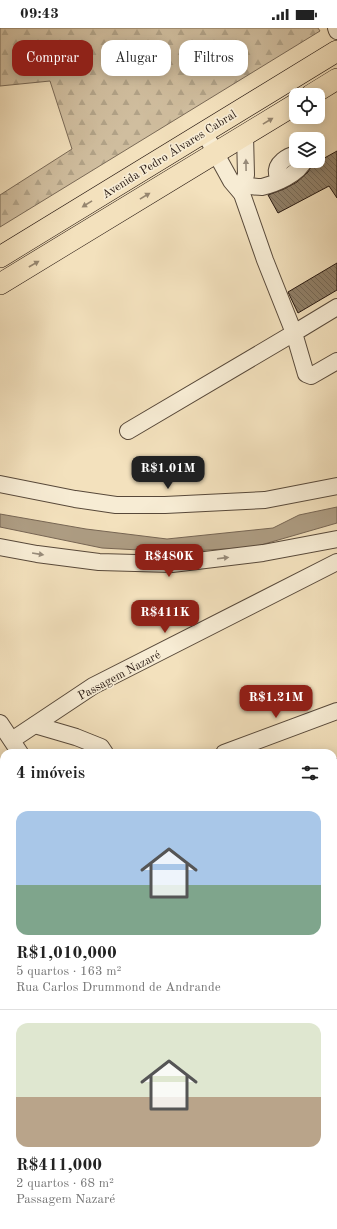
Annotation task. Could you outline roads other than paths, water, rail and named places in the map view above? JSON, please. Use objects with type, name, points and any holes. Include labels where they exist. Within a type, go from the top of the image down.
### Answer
[{"type":"main road","name":"Avenida Pedro Álvares Cabral","points":[[0,257],[337,50]]},
{"type":"main road","points":[[322,88],[337,79]]},
{"type":"main road","name":"Avenida Pedro Álvares Cabral","points":[[0,284],[289,108]]},
{"type":"street","points":[[204,132],[231,181],[242,190],[265,260],[294,333],[306,374],[311,376],[337,362]]},
{"type":"street","points":[[242,190],[246,175],[245,135]]},
{"type":"street","points":[[280,180],[277,174],[278,168],[282,161],[289,155]]},
{"type":"street","points":[[242,190],[274,184],[296,172],[300,168]]},
{"type":"street","points":[[128,432],[337,307]]},
{"type":"street","points":[[0,484],[75,499],[116,505],[165,505],[265,500],[337,486]]},
{"type":"street","points":[[0,547],[37,554],[99,562],[172,564],[263,553],[337,539]]},
{"type":"street","name":"Passagem Nazaré","points":[[7,735],[34,725],[93,686],[337,562]]},
{"type":"street","points":[[7,735],[57,699]]},
{"type":"street","points":[[235,749],[337,711]]},
{"type":"street","points":[[34,725],[76,737],[101,747],[102,749]]}]
